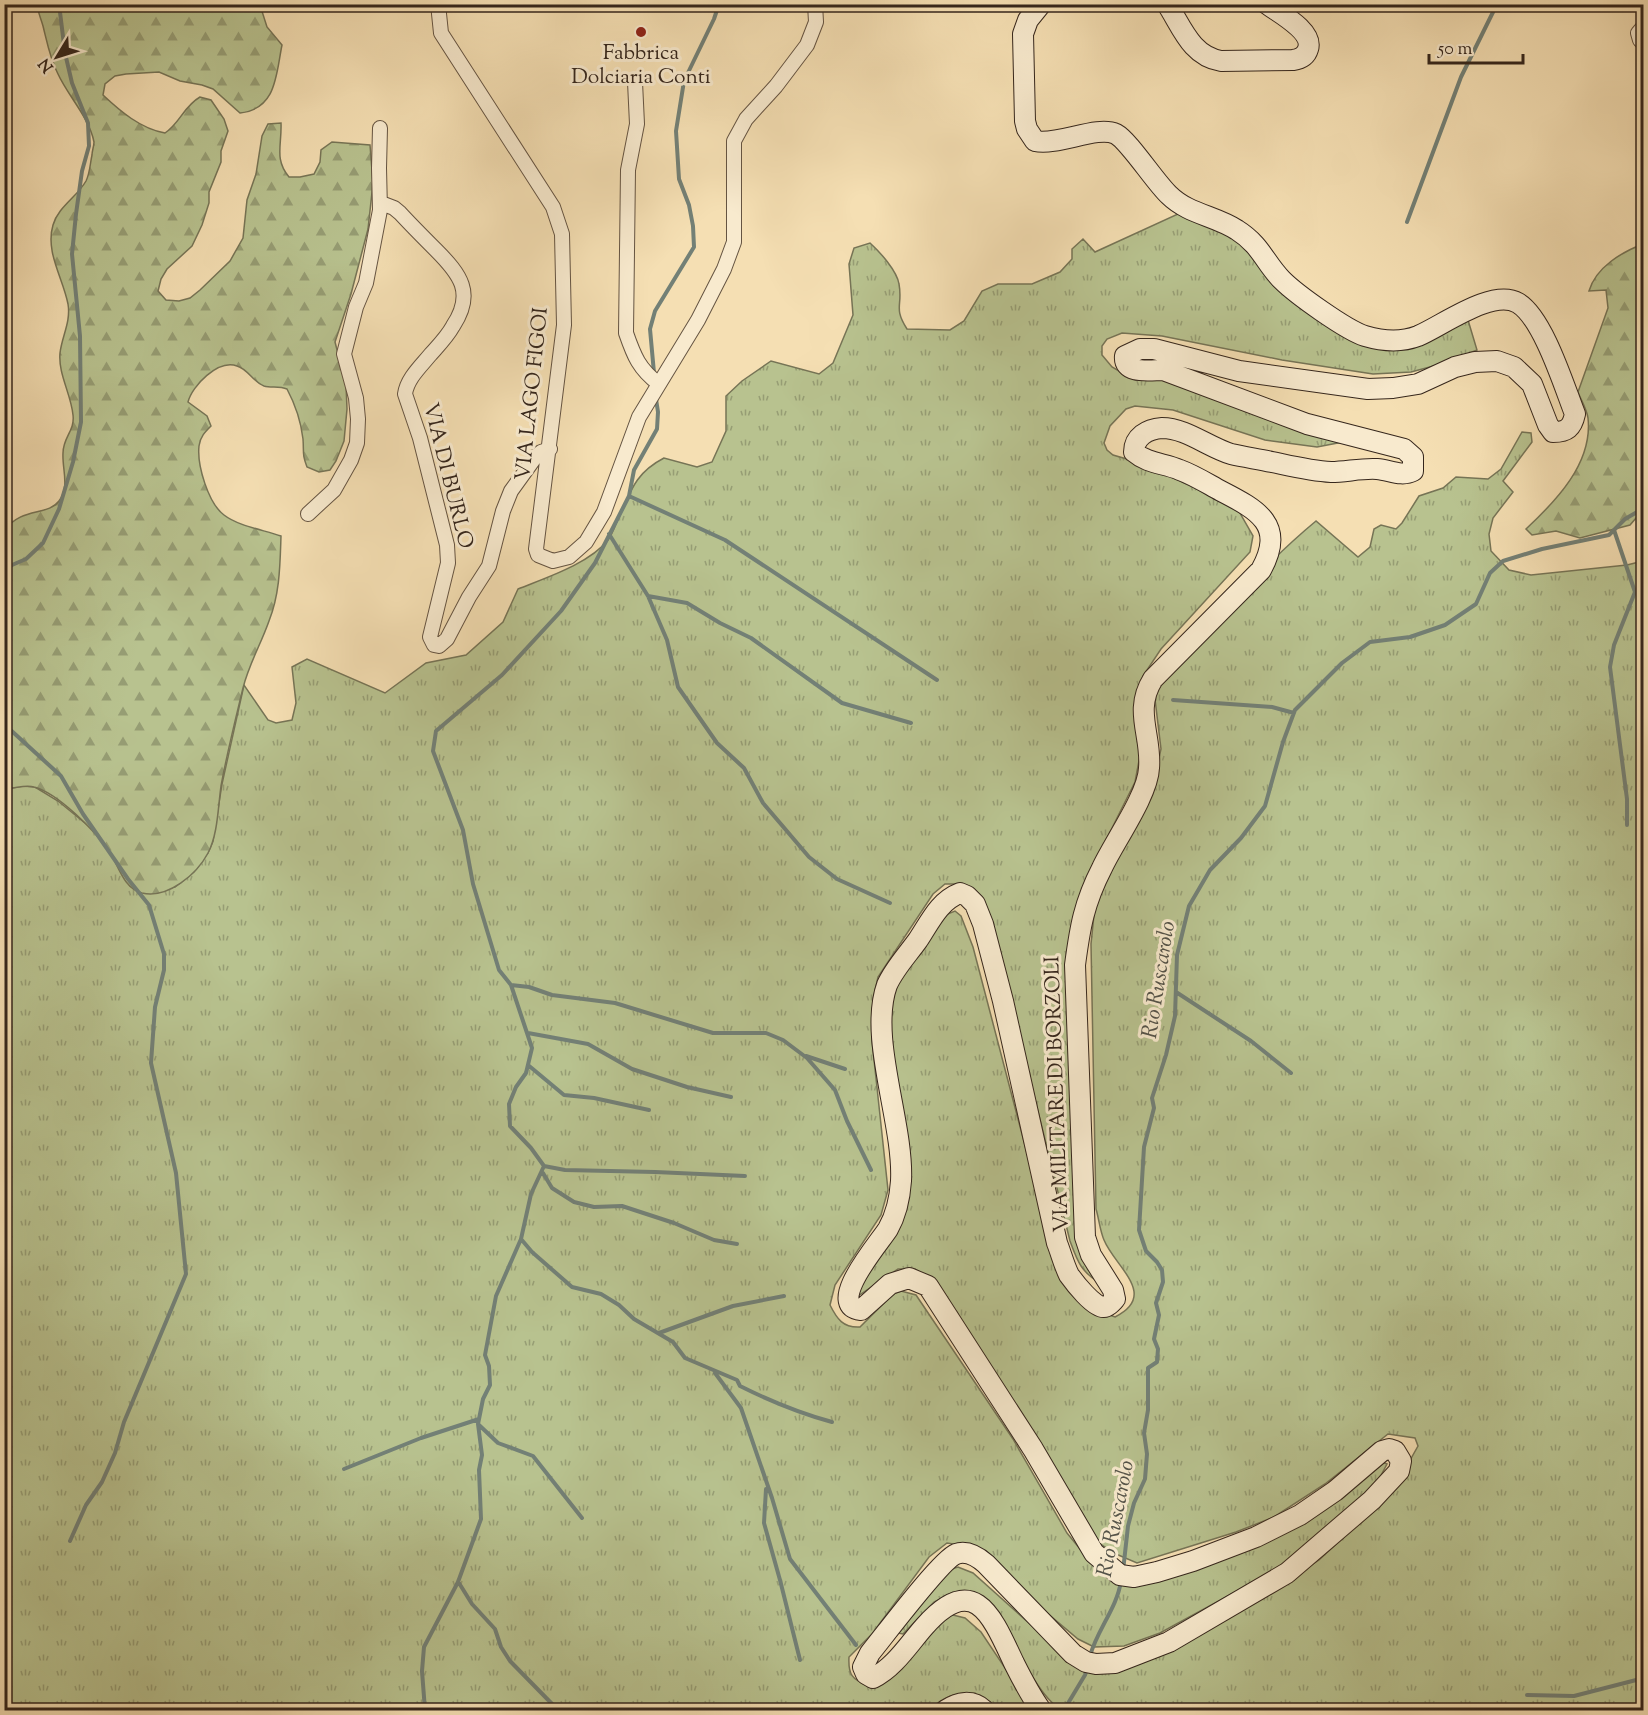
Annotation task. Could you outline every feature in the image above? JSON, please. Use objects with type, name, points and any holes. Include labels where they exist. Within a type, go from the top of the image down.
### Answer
[{"type":"street","name":"VIA LAGO FIGOI","points":[[438,4],[441,33],[553,207],[562,234],[564,325],[536,549],[538,555],[552,561],[563,559],[580,549],[596,526],[611,495],[639,417],[698,320],[724,269],[734,242],[734,141],[746,119],[776,86],[807,45],[816,22],[815,4]]},
{"type":"street","name":"VIA MILITARE DI BORZOLI","points":[[1041,4],[1028,20],[1023,34],[1025,121],[1035,141],[1050,142],[1108,132],[1119,136],[1158,185],[1172,198],[1193,211],[1236,229],[1260,249],[1281,280],[1320,309],[1361,334],[1384,342],[1416,337],[1485,302],[1502,300],[1516,302],[1527,311],[1541,331],[1575,414],[1573,425],[1567,430],[1553,432],[1532,384],[1514,368],[1497,361],[1475,362],[1455,367],[1418,384],[1368,389],[1239,370],[1154,349],[1140,348],[1125,356],[1127,366],[1138,370],[1163,370],[1186,376],[1307,424],[1404,449],[1413,457],[1413,471],[1405,475],[1378,469],[1332,472],[1299,467],[1230,453],[1176,430],[1162,428],[1151,430],[1140,436],[1134,443],[1134,452],[1142,458],[1179,469],[1259,512],[1271,536],[1270,555],[1261,570],[1220,614],[1153,679],[1144,692],[1143,709],[1150,769],[1139,800],[1086,901],[1081,922],[1075,965],[1085,1237],[1091,1255],[1113,1290],[1115,1299],[1104,1307],[1098,1306],[1089,1299],[1069,1274],[1057,1243],[1011,1036],[981,917],[975,904],[960,893],[950,896],[940,907],[892,975],[885,992],[884,1051],[896,1128],[901,1180],[898,1203],[889,1227],[852,1282],[847,1296],[851,1306],[861,1310],[890,1284],[909,1278],[928,1286],[1033,1449],[1094,1553],[1120,1575],[1134,1577],[1157,1572],[1256,1538],[1300,1515],[1335,1491],[1382,1451],[1389,1449],[1395,1451],[1401,1461],[1399,1471],[1372,1500],[1287,1573],[1169,1642],[1115,1663],[1086,1662],[1073,1654],[991,1568],[975,1556],[956,1554],[937,1570],[870,1653],[863,1667],[866,1674],[873,1678],[884,1673],[927,1623],[949,1603],[973,1601],[997,1626],[1023,1681],[1041,1710]]},
{"type":"street","points":[[1167,4],[1197,51],[1211,59],[1221,61],[1293,60],[1303,57],[1309,48],[1306,33],[1267,4]]},
{"type":"street","points":[[1644,26],[1638,33],[1644,44]]},
{"type":"street","points":[[635,82],[637,124],[628,170],[626,333],[635,357],[647,375],[659,384]]},
{"type":"street","points":[[308,514],[334,490],[351,460],[357,443],[356,398],[344,354],[356,307],[366,283],[381,203],[380,128]]},
{"type":"street","name":"VIA DI BURLO","points":[[381,203],[400,213],[455,269],[463,283],[464,291],[462,308],[454,326],[414,374],[405,394],[420,438],[447,545],[448,563],[430,637],[434,645],[440,646],[447,639],[469,597],[489,566],[503,511],[511,491],[537,455],[550,449]]},
{"type":"street","points":[[946,1710],[964,1702],[973,1703],[984,1710]]},
{"type":"green space","points":[[37,5],[260,5],[267,27],[282,45],[276,78],[268,97],[261,105],[240,113],[213,89],[180,81],[159,72],[115,76],[105,84],[103,95],[124,113],[148,128],[165,133],[200,97],[211,100],[224,119],[228,131],[221,151],[221,162],[209,192],[209,203],[202,225],[192,246],[167,269],[161,279],[158,291],[166,300],[179,301],[190,298],[230,261],[243,238],[247,200],[256,174],[262,136],[268,124],[281,123],[280,158],[289,177],[314,174],[320,162],[321,150],[332,142],[370,145],[373,183],[368,229],[351,294],[335,342],[346,385],[347,409],[344,441],[330,470],[319,472],[307,467],[299,420],[287,389],[264,386],[237,366],[222,366],[200,382],[188,402],[207,416],[211,426],[200,440],[199,454],[202,473],[213,502],[230,519],[281,536],[280,568],[273,610],[243,688],[223,774],[216,829],[211,846],[197,869],[181,883],[171,889],[152,894],[142,893],[130,886],[103,843],[65,805],[44,791],[29,786],[12,788],[5,780],[5,530],[19,518],[54,506],[64,490],[64,447],[73,415],[61,369],[60,353],[69,311],[53,255],[51,235],[55,219],[86,181],[94,142],[88,124],[55,68]]},
{"type":"green space","points":[[1180,213],[1225,232],[1381,349],[1468,320],[1477,350],[1445,363],[1411,372],[1373,374],[1282,360],[1162,336],[1122,333],[1107,339],[1102,346],[1102,355],[1112,367],[1119,371],[1155,377],[1343,442],[1317,447],[1265,440],[1173,410],[1135,406],[1126,409],[1110,426],[1104,443],[1113,455],[1144,464],[1237,508],[1253,536],[1250,552],[1161,649],[1143,676],[1137,704],[1141,750],[1135,782],[1094,864],[1074,934],[1075,1177],[1101,1283],[1084,1270],[1070,1241],[1014,1014],[961,884],[945,884],[933,894],[878,977],[873,1000],[872,1041],[888,1190],[881,1215],[835,1285],[830,1305],[841,1322],[849,1326],[860,1327],[893,1294],[901,1291],[916,1295],[1013,1439],[1067,1533],[1098,1571],[1121,1585],[1247,1549],[1382,1462],[1387,1464],[1378,1481],[1313,1543],[1272,1572],[1160,1633],[1124,1646],[1094,1647],[1078,1639],[967,1546],[947,1543],[929,1557],[872,1634],[849,1657],[852,1676],[868,1686],[949,1614],[965,1618],[981,1632],[1033,1710],[991,1710],[975,1693],[961,1693],[950,1696],[928,1710],[5,1710],[4,780],[12,788],[35,787],[58,801],[96,832],[130,886],[140,892],[175,887],[194,872],[208,853],[213,841],[222,784],[244,685],[268,720],[276,723],[292,720],[296,703],[292,667],[307,659],[385,693],[426,663],[466,655],[503,622],[518,589],[566,569],[600,549],[608,540],[629,494],[645,471],[664,458],[697,467],[712,462],[726,431],[726,396],[742,381],[771,361],[819,374],[833,363],[853,315],[849,264],[854,248],[870,243],[892,268],[899,284],[900,316],[907,329],[950,330],[964,321],[982,291],[998,284],[1032,284],[1060,272],[1072,259],[1072,249],[1083,239],[1095,252]]},
{"type":"green space","points":[[1643,244],[1643,510],[1630,525],[1580,538],[1556,531],[1532,535],[1526,529],[1570,480],[1585,450],[1588,418],[1578,392],[1608,308],[1606,290],[1589,291],[1592,282],[1619,256]]},
{"type":"green space","points":[[1522,432],[1531,433],[1532,442],[1503,481],[1513,492],[1493,518],[1489,534],[1491,551],[1509,570],[1531,575],[1627,565],[1643,561],[1643,1710],[1061,1710],[1044,1693],[971,1594],[953,1592],[934,1602],[903,1634],[898,1633],[938,1576],[958,1567],[973,1573],[1060,1651],[1084,1667],[1105,1673],[1143,1662],[1319,1560],[1359,1523],[1400,1478],[1418,1446],[1415,1438],[1388,1434],[1325,1484],[1274,1517],[1236,1532],[1137,1563],[1100,1544],[934,1282],[915,1269],[898,1269],[855,1298],[861,1277],[897,1225],[886,1015],[891,988],[940,917],[955,911],[961,916],[973,947],[1051,1245],[1107,1314],[1115,1317],[1128,1308],[1133,1299],[1134,1290],[1104,1240],[1096,1209],[1091,944],[1095,905],[1153,785],[1161,749],[1154,691],[1231,602],[1316,521],[1358,557],[1370,547],[1374,529],[1381,525],[1396,529],[1419,496],[1443,488],[1456,477],[1488,479],[1501,469]]},
{"type":"waterway","points":[[4,572],[12,565],[26,559],[43,543],[59,509],[73,462],[81,422],[80,336],[72,254],[82,171],[89,146],[88,123],[72,83],[65,53],[59,4]]},
{"type":"waterway","points":[[654,373],[650,329],[655,311],[694,247],[689,205],[679,179],[676,131],[684,81],[719,4]]},
{"type":"waterway","points":[[1407,222],[1461,77],[1497,4]]},
{"type":"waterway","points":[[425,1710],[422,1671],[424,1647],[458,1582],[481,1519],[479,1470],[482,1455],[478,1424],[483,1399],[490,1385],[489,1366],[485,1355],[496,1296],[521,1239],[531,1194],[544,1166],[510,1126],[509,1104],[516,1087],[526,1073],[532,1048],[511,985],[499,970],[473,884],[463,830],[433,751],[436,731],[502,675],[561,611],[595,563],[629,496],[634,470],[657,429],[656,399]]},
{"type":"waterway","points":[[629,496],[725,540],[937,680]]},
{"type":"waterway","name":"Rio Ruscarolo","points":[[1123,1571],[1128,1526],[1134,1503],[1145,1479],[1147,1454],[1144,1433],[1148,1410],[1148,1368],[1157,1362],[1158,1349],[1154,1339],[1159,1315],[1156,1303],[1163,1282],[1162,1270],[1146,1251],[1139,1230],[1144,1147],[1154,1108],[1152,1098],[1166,1055],[1175,1016],[1177,955],[1189,906],[1210,870],[1241,838],[1265,806],[1283,742],[1295,710],[1342,663],[1370,642],[1410,637],[1445,625],[1476,604],[1490,573],[1503,561],[1542,549],[1609,535],[1625,519],[1644,508]]},
{"type":"waterway","points":[[1614,530],[1635,592],[1614,645],[1610,667],[1627,799],[1627,825]]},
{"type":"waterway","points":[[609,534],[648,596],[667,640],[678,687],[717,743],[744,768],[763,803],[809,857],[837,879],[890,903]]},
{"type":"waterway","points":[[648,596],[687,603],[751,638],[842,703],[911,723]]},
{"type":"waterway","points":[[1173,700],[1272,707],[1294,713]]},
{"type":"waterway","points":[[4,724],[61,776],[83,814],[149,905],[164,954],[164,970],[155,1007],[151,1063],[176,1173],[186,1274],[124,1422],[115,1453],[102,1482],[86,1505],[70,1541]]},
{"type":"waterway","points":[[511,985],[529,987],[552,995],[615,1003],[713,1033],[766,1033],[783,1040],[807,1058],[835,1090],[871,1170]]},
{"type":"waterway","points":[[1176,992],[1251,1041],[1291,1073]]},
{"type":"waterway","points":[[528,1033],[588,1044],[632,1069],[687,1087],[731,1097]]},
{"type":"waterway","points":[[806,1056],[845,1069]]},
{"type":"waterway","points":[[528,1065],[564,1095],[594,1098],[649,1110]]},
{"type":"waterway","points":[[544,1166],[565,1170],[745,1176]]},
{"type":"waterway","points":[[543,1173],[552,1188],[574,1202],[594,1207],[622,1206],[674,1223],[714,1240],[737,1244]]},
{"type":"waterway","points":[[521,1239],[532,1252],[572,1287],[601,1294],[619,1305],[634,1319],[673,1342],[685,1358],[737,1380],[740,1386],[774,1402],[832,1422]]},
{"type":"waterway","points":[[659,1333],[733,1306],[784,1296]]},
{"type":"waterway","points":[[715,1373],[741,1408],[790,1559],[856,1645]]},
{"type":"waterway","points":[[344,1469],[421,1438],[479,1419]]},
{"type":"waterway","points":[[479,1425],[498,1443],[533,1456],[582,1518]]},
{"type":"waterway","points":[[766,1489],[764,1523],[800,1660]]},
{"type":"waterway","name":"Rio Ruscarolo","points":[[1090,1656],[1119,1591],[1121,1581]]},
{"type":"waterway","points":[[459,1583],[472,1604],[495,1629],[501,1647],[510,1661],[558,1710]]},
{"type":"waterway","name":"Rio Ruscarolo","points":[[1064,1710],[1087,1669]]},
{"type":"waterway","points":[[1527,1695],[1574,1696],[1644,1678]]},
{"type":"place","name":"Fabbrica Dolciaria Conti","points":[[641,32]]}]
